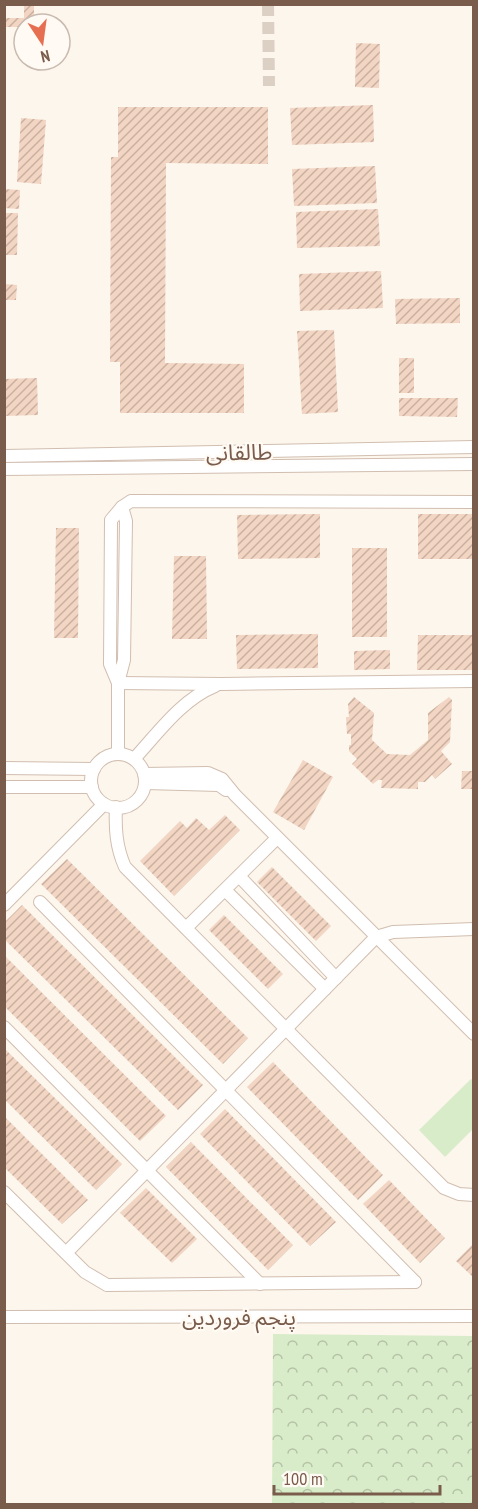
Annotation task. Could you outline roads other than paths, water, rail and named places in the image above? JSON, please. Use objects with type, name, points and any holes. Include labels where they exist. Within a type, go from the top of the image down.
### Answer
[{"type":"street","name":"طالقانی","points":[[4,456],[474,447]]},
{"type":"street","name":"طالقانی","points":[[4,469],[474,464]]},
{"type":"street","points":[[118,754],[118,682],[124,660],[126,520],[122,507],[131,501],[474,502]]},
{"type":"street","points":[[118,682],[222,684],[474,681]]},
{"type":"street","points":[[134,759],[185,705],[202,692],[222,684]]},
{"type":"street","points":[[118,754],[134,759],[140,765],[145,778],[143,792],[138,799],[130,805],[110,805],[97,798],[92,787],[92,774],[102,759],[118,754]]},
{"type":"street","points":[[4,768],[94,769]]},
{"type":"street","points":[[145,778],[219,784],[235,795],[474,1034]]},
{"type":"street","points":[[4,787],[92,787]]},
{"type":"street","points":[[4,905],[110,805]]},
{"type":"street","points":[[110,805],[118,853],[125,867],[444,1188],[459,1194],[474,1195]]},
{"type":"street","points":[[186,928],[277,838]]},
{"type":"street","points":[[239,876],[336,978]]},
{"type":"street","points":[[225,890],[325,989]]},
{"type":"street","points":[[4,1192],[85,1272],[107,1285],[415,1282],[40,902]]},
{"type":"street","points":[[66,1253],[376,937],[393,932],[474,929]]},
{"type":"street","points":[[4,1027],[260,1284]]},
{"type":"street","name":"پنجم فروردین","points":[[4,1317],[474,1316]]},
{"type":"tunnel","points":[[268,4],[269,86]]}]
